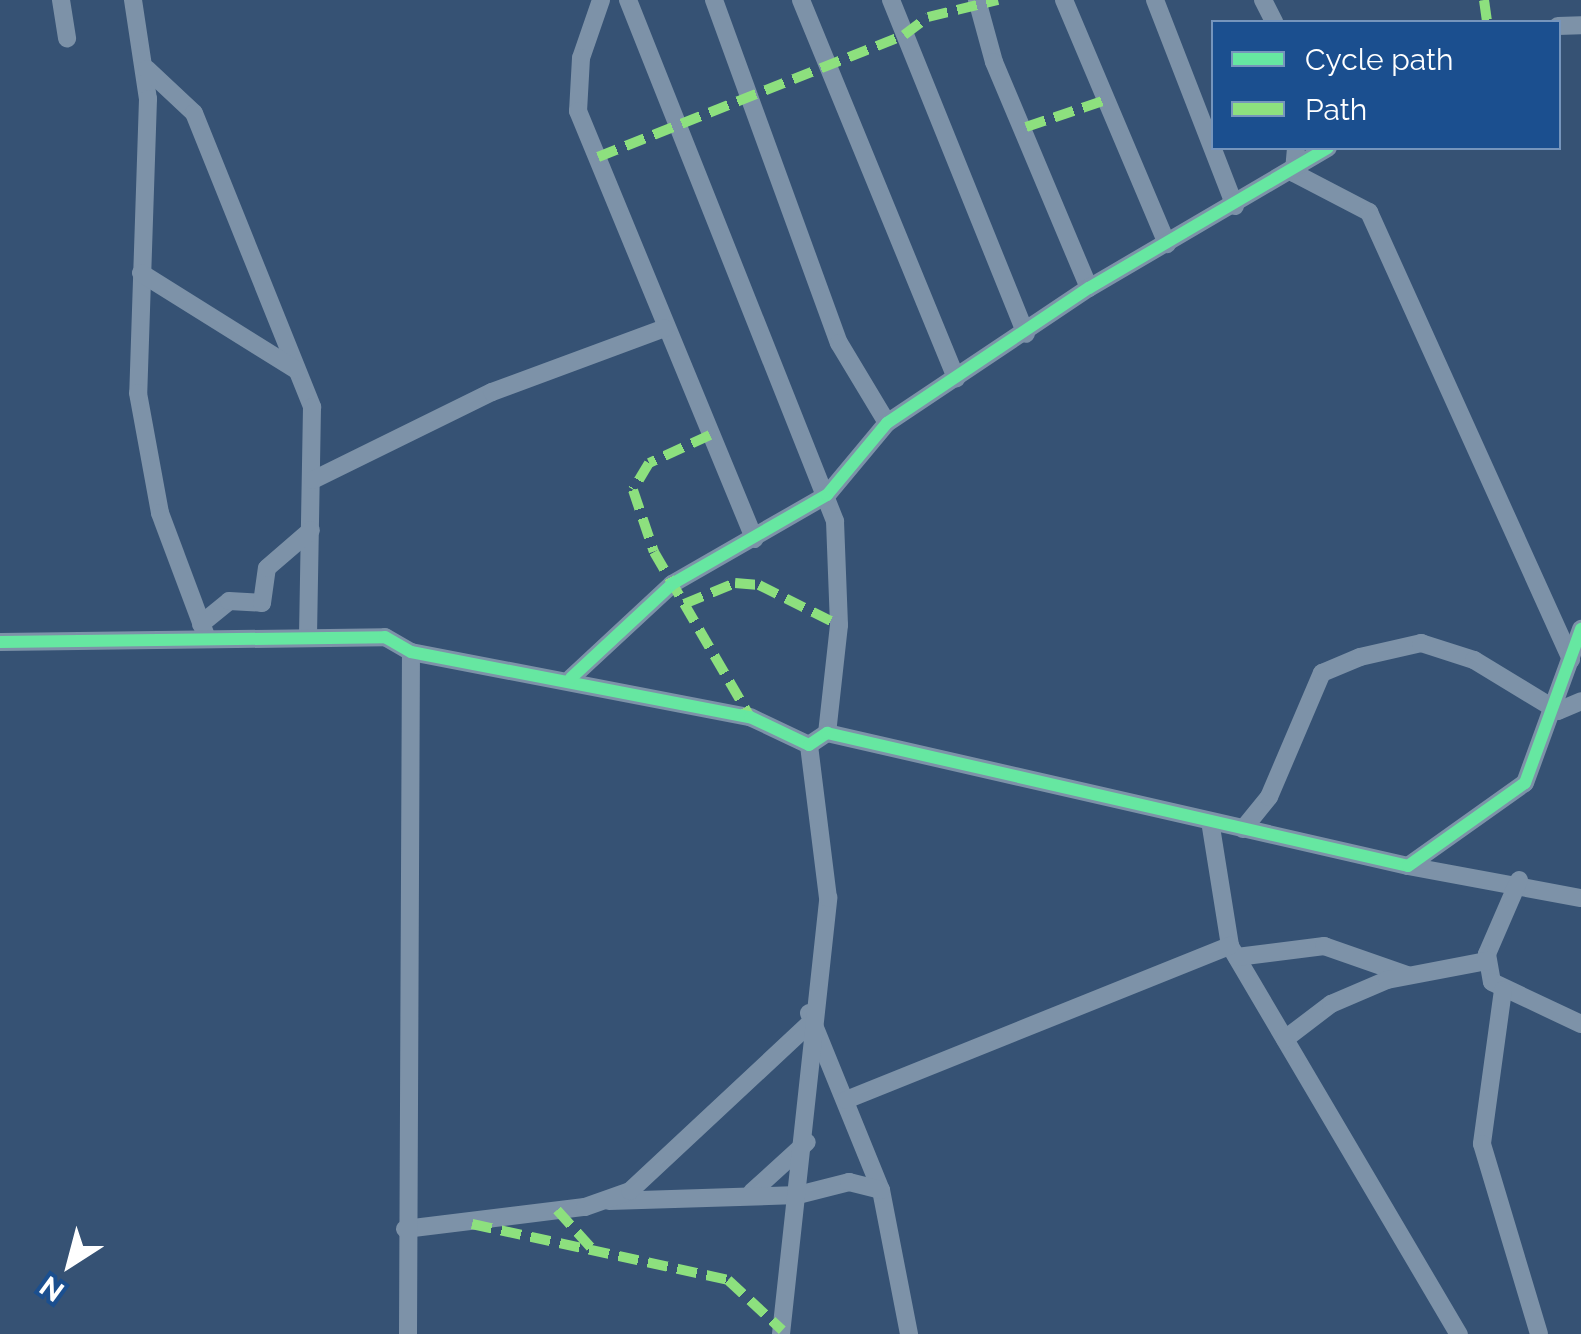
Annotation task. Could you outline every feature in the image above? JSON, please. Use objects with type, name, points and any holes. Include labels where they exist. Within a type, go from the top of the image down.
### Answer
[{"type":"street","points":[[61,0],[67,40]]},
{"type":"street","points":[[134,0],[148,69],[138,393],[150,465],[204,630]]},
{"type":"street","points":[[601,0],[582,58],[578,111],[754,540]]},
{"type":"street","points":[[628,0],[827,494],[839,582],[827,733]]},
{"type":"street","points":[[714,0],[840,343],[887,423]]},
{"type":"street","points":[[801,0],[956,378]]},
{"type":"street","points":[[891,0],[1026,334]]},
{"type":"street","points":[[978,0],[994,62],[1090,288]]},
{"type":"street","points":[[1064,0],[1167,244]]},
{"type":"street","points":[[1156,0],[1211,143]]},
{"type":"street","points":[[148,69],[194,113],[312,408],[308,632]]},
{"type":"street","points":[[1214,150],[1235,206]]},
{"type":"street","points":[[1294,172],[1296,150]]},
{"type":"street","points":[[571,678],[672,584],[754,540],[827,494],[887,423],[1090,288],[1294,172],[1325,150]]},
{"type":"street","points":[[1294,172],[1369,212],[1571,660]]},
{"type":"street","points":[[141,273],[297,370]]},
{"type":"street","points":[[312,480],[492,392],[665,328]]},
{"type":"street","points":[[204,630],[229,601],[262,603],[267,568],[311,530]]},
{"type":"street","points":[[1408,866],[1524,783],[1558,711],[1581,629]]},
{"type":"street","points":[[0,642],[204,630],[385,637],[410,652],[571,678],[750,717],[810,744]]},
{"type":"street","points":[[1243,828],[1269,797],[1322,673],[1360,657],[1421,643],[1474,660],[1558,711]]},
{"type":"street","points":[[408,1334],[405,1229],[410,652]]},
{"type":"street","points":[[1558,711],[1581,701]]},
{"type":"street","points":[[810,744],[827,733],[1210,826],[1243,828],[1408,866],[1519,880],[1581,898]]},
{"type":"street","points":[[784,1333],[798,1196],[808,1142],[808,1019],[828,898],[810,744]]},
{"type":"street","points":[[1210,826],[1233,952],[1459,1334]]},
{"type":"street","points":[[1519,880],[1487,961],[1502,990],[1482,1144],[1539,1334]]},
{"type":"street","points":[[846,1100],[1233,952],[1324,946],[1407,975]]},
{"type":"street","points":[[1286,1040],[1331,1004],[1407,975],[1487,961]]},
{"type":"street","points":[[1502,990],[1581,1024]]},
{"type":"street","points":[[608,1201],[649,1177],[808,1019]]},
{"type":"street","points":[[808,1019],[846,1100],[881,1190],[909,1334]]},
{"type":"street","points":[[752,1192],[808,1142]]},
{"type":"street","points":[[405,1229],[608,1201],[752,1192],[798,1196],[850,1182],[881,1190]]},
{"type":"marked path","points":[[598,157],[904,35],[928,17],[998,0]]},
{"type":"marked path","points":[[1484,0],[1487,20]]},
{"type":"marked path","points":[[1026,127],[1103,101]]},
{"type":"marked path","points":[[710,435],[649,463],[633,490],[654,552],[750,717]]},
{"type":"marked path","points":[[684,604],[735,583],[759,585],[839,625]]},
{"type":"marked path","points":[[557,1210],[595,1252]]},
{"type":"marked path","points":[[472,1224],[728,1280],[782,1330]]},
{"type":"cycle path","points":[[571,678],[672,584],[827,495],[887,423],[1089,288],[1325,150]]},
{"type":"cycle path","points":[[0,642],[385,637],[411,652],[750,717],[809,745],[827,733],[1408,866],[1525,783],[1581,629]]}]
